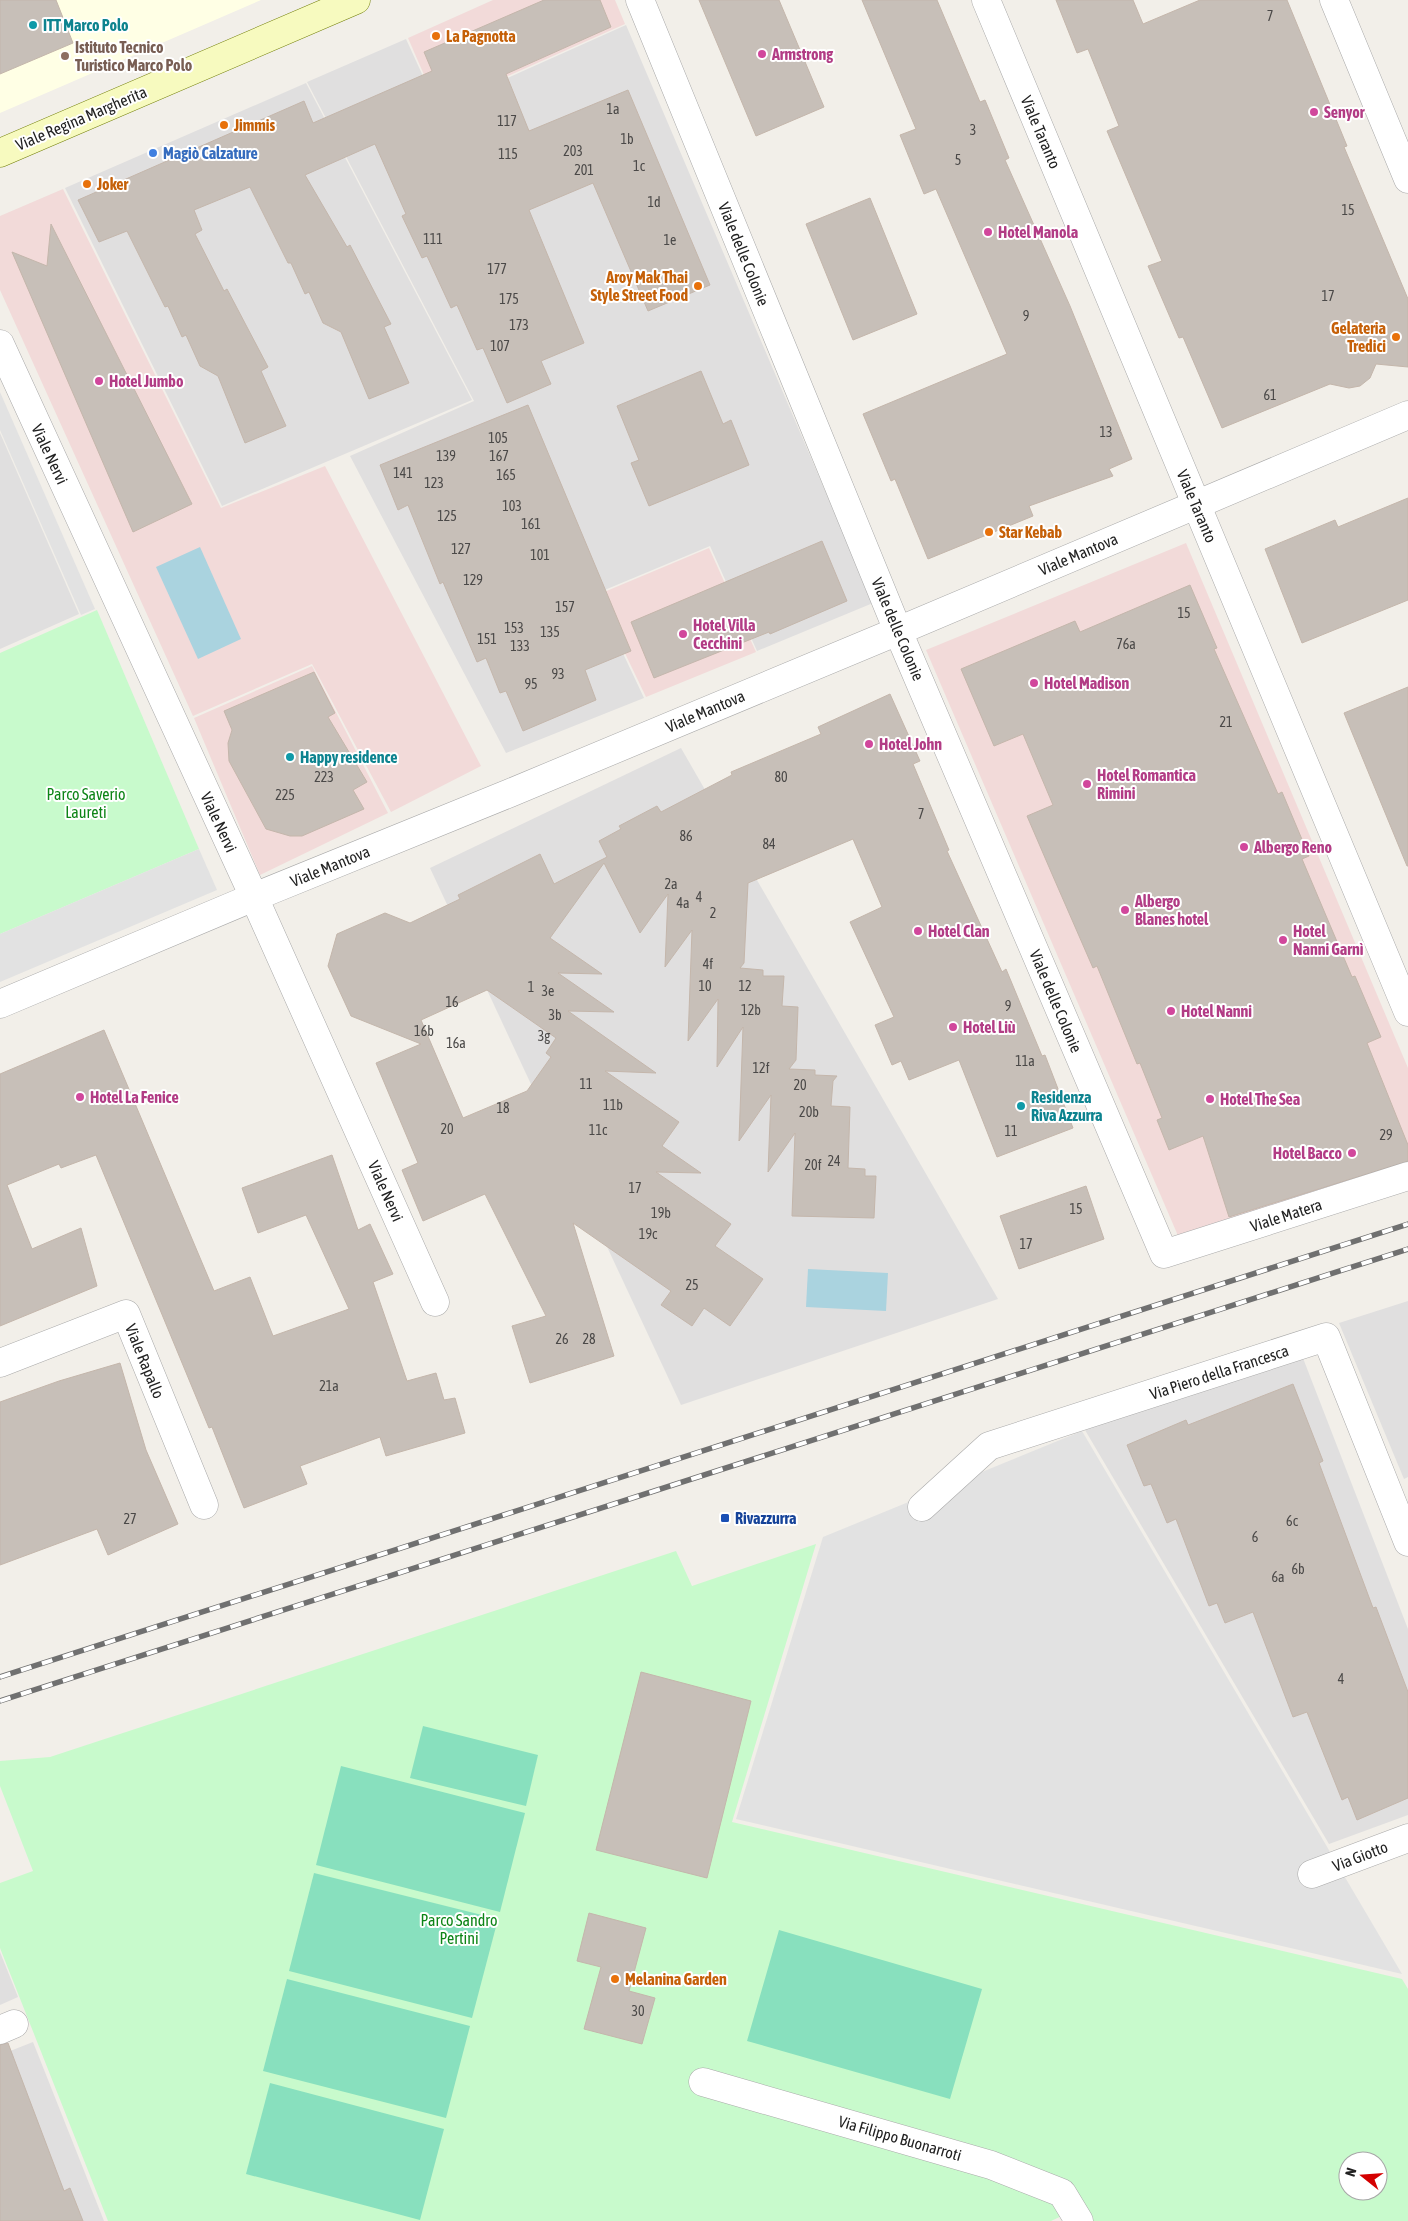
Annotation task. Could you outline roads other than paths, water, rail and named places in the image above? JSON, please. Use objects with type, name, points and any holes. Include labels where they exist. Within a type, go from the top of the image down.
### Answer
[{"type":"street","name":"Viale Regina Margherita","points":[[0,153],[356,0]]},
{"type":"street","name":"Viale delle Colonie","points":[[640,0],[898,631],[1164,1254]]},
{"type":"street","name":"Viale Taranto","points":[[986,0],[1408,1012]]},
{"type":"street","points":[[1334,0],[1408,179]]},
{"type":"street","name":"Viale Nervi","points":[[0,344],[254,897],[435,1302]]},
{"type":"street","name":"Viale Mantova","points":[[0,1004],[898,631],[1408,415]]},
{"type":"street","name":"Viale Matera","points":[[1164,1254],[1408,1176]]},
{"type":"street","name":"Viale Rapallo","points":[[0,1364],[126,1314],[204,1505]]},
{"type":"street","name":"Via Piero della Francesca","points":[[922,1507],[989,1446],[1326,1337],[1401,1505],[1408,1542]]},
{"type":"street","name":"Via Giotto","points":[[1312,1874],[1408,1838]]},
{"type":"street","name":"Via Filippo Buonarroti","points":[[703,2082],[991,2165],[1062,2193],[1079,2221]]},
{"type":"water","points":[[200,547],[241,639],[198,659],[156,567]]},
{"type":"water","points":[[808,1269],[888,1273],[886,1311],[806,1307]]},
{"type":"railway","points":[[0,1677],[1408,1224]]},
{"type":"railway","points":[[0,1701],[1408,1249]]},
{"type":"place","name":"ITT Marco Polo","points":[[33,25]]},
{"type":"place","name":"La Pagnotta","points":[[436,36]]},
{"type":"place","name":"Armstrong","points":[[762,54]]},
{"type":"place","name":"Istituto Tecnico Turistico Marco Polo","points":[[65,56]]},
{"type":"place","name":"Senyor","points":[[1314,112]]},
{"type":"place","name":"Jimmis","points":[[224,125]]},
{"type":"place","name":"Magiò Calzature","points":[[153,153]]},
{"type":"place","name":"Joker","points":[[87,184]]},
{"type":"place","name":"Hotel Manola","points":[[988,232]]},
{"type":"place","name":"Aroy Mak Thai Style Street Food","points":[[698,286]]},
{"type":"place","name":"Gelateria Tredici","points":[[1396,337]]},
{"type":"place","name":"Hotel Jumbo","points":[[99,381]]},
{"type":"place","name":"Star Kebab","points":[[989,532]]},
{"type":"place","name":"Hotel Villa Cecchini","points":[[683,634]]},
{"type":"place","name":"Hotel Madison","points":[[1034,683]]},
{"type":"place","name":"Hotel John","points":[[869,744]]},
{"type":"place","name":"Happy residence","points":[[290,757]]},
{"type":"place","name":"Hotel Romantica Rimini","points":[[1087,784]]},
{"type":"place","name":"Albergo Reno","points":[[1244,847]]},
{"type":"place","name":"Albergo Blanes hotel","points":[[1125,910]]},
{"type":"place","name":"Hotel Clan","points":[[918,931]]},
{"type":"place","name":"Hotel Nanni Garnì","points":[[1283,940]]},
{"type":"place","name":"Hotel Nanni","points":[[1171,1011]]},
{"type":"place","name":"Hotel Liù","points":[[953,1027]]},
{"type":"place","name":"Hotel La Fenice","points":[[80,1097]]},
{"type":"place","name":"Hotel The Sea","points":[[1210,1099]]},
{"type":"place","name":"Residenza Riva Azzurra","points":[[1021,1106]]},
{"type":"place","name":"Hotel Bacco","points":[[1352,1153]]},
{"type":"place","name":"Rivazzurra","points":[[725,1518]]},
{"type":"place","name":"Melanina Garden","points":[[615,1979]]},
{"type":"park label","name":"Parco Saverio Laureti","points":[[86,803]]},
{"type":"park label","name":"Parco Sandro Pertini","points":[[459,1929]]}]
